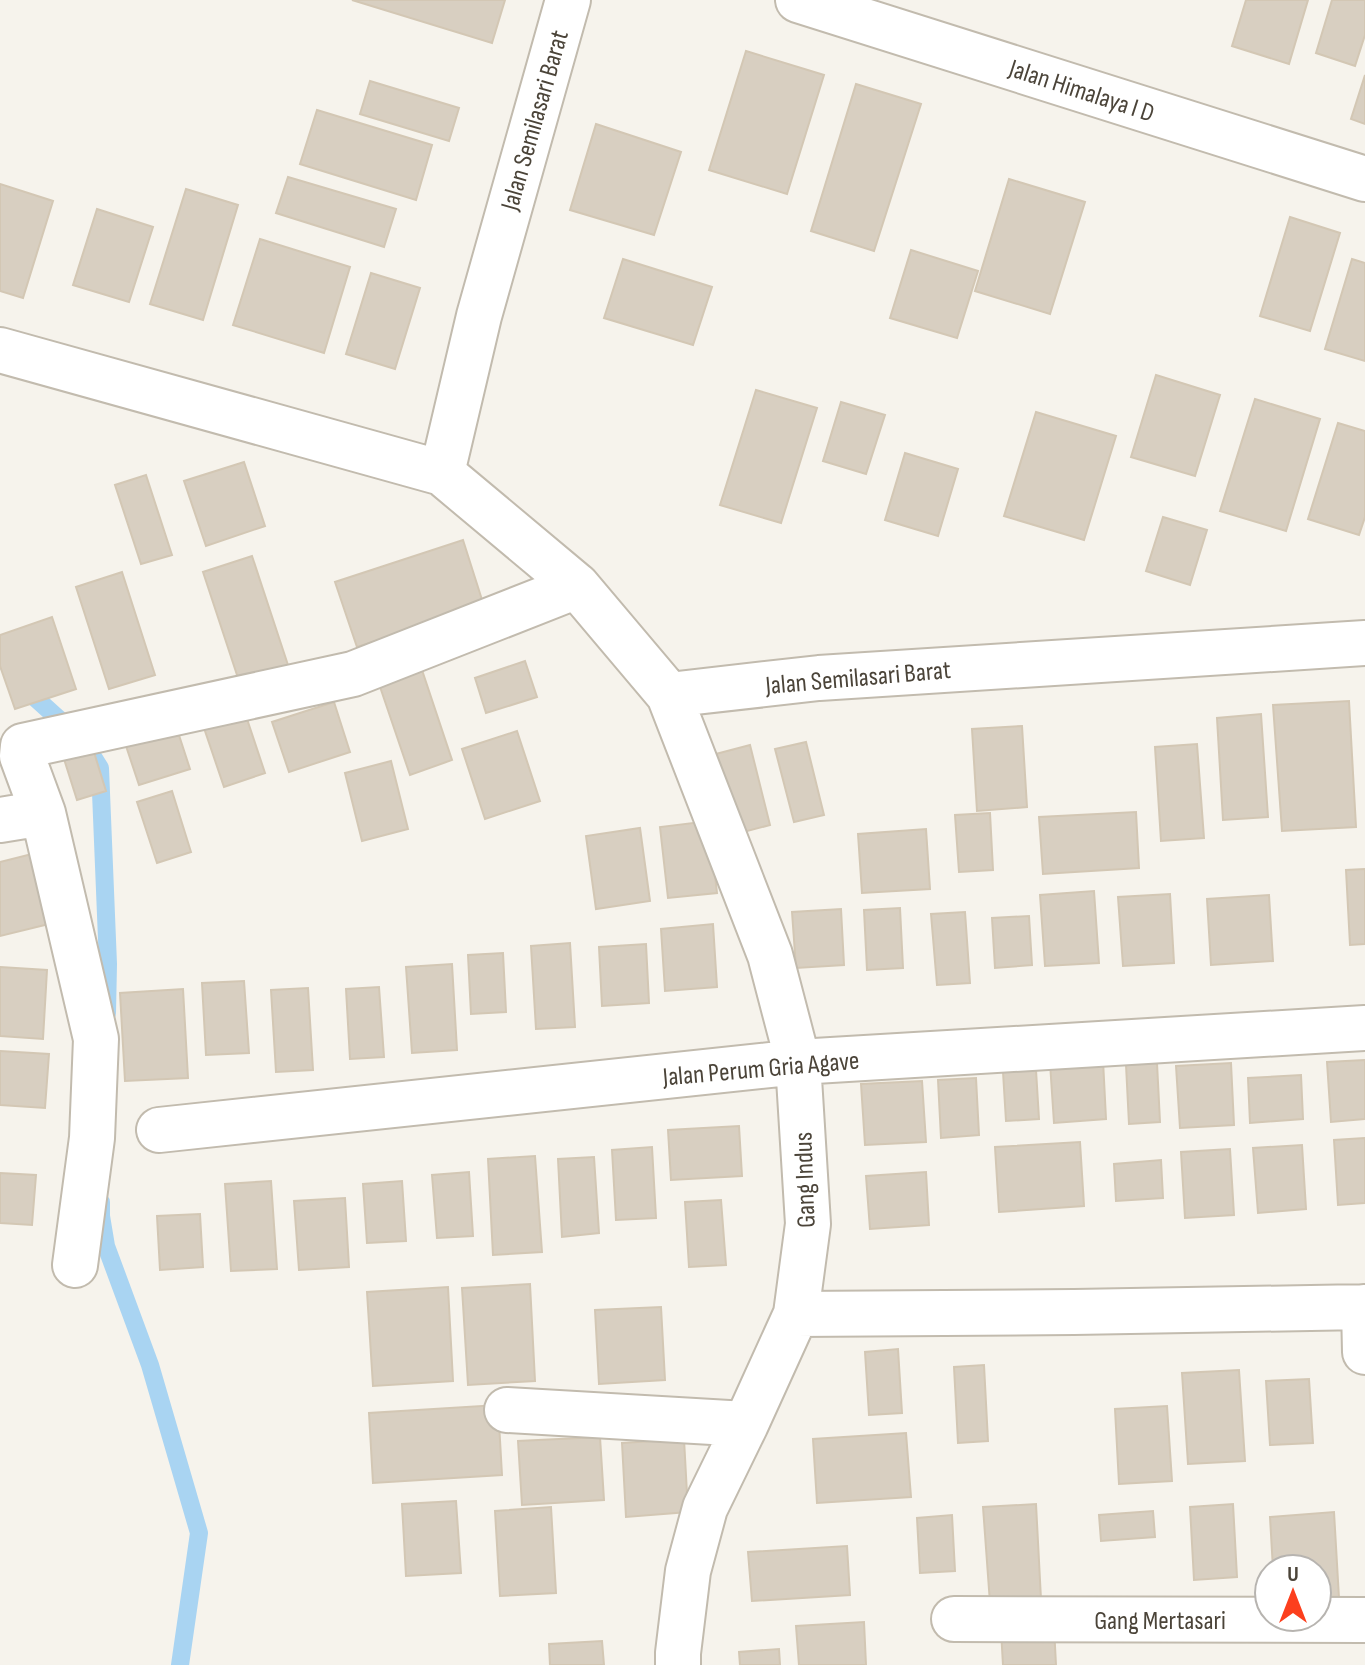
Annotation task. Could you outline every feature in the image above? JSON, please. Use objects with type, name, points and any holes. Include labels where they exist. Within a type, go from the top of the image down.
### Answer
[{"type":"street","name":"Jalan Semilasari Barat","points":[[442,473],[479,316],[568,0]]},
{"type":"street","name":"Jalan Himalaya I D","points":[[798,0],[1365,179]]},
{"type":"street","points":[[0,350],[442,473],[577,586],[669,695]]},
{"type":"street","points":[[75,1265],[92,1138],[96,1039],[43,813],[22,756],[23,746],[353,674],[577,586]]},
{"type":"street","name":"Jalan Semilasari Barat","points":[[669,695],[819,678],[1365,643]]},
{"type":"street","name":"Gang Indus","points":[[669,695],[770,955],[798,1062],[808,1224],[796,1314],[705,1508],[688,1571],[678,1665]]},
{"type":"street","points":[[0,820],[43,813]]},
{"type":"street","name":"Jalan Perum Gria Agave","points":[[159,1130],[798,1062],[1365,1028]]},
{"type":"street","points":[[796,1314],[1364,1307],[1365,1352]]},
{"type":"street","points":[[507,1410],[746,1424]]},
{"type":"street","name":"Gang Mertasari","points":[[954,1619],[1365,1620]]},
{"type":"building","points":[[352,0],[505,0],[492,43]]},
{"type":"building","points":[[1246,0],[1308,0],[1289,64],[1232,46]]},
{"type":"building","points":[[1332,0],[1365,0],[1365,35],[1355,66],[1316,53]]},
{"type":"building","points":[[746,51],[824,75],[787,194],[709,170]]},
{"type":"building","points":[[1365,75],[1365,124],[1351,119]]},
{"type":"building","points":[[370,81],[459,108],[449,141],[360,114]]},
{"type":"building","points":[[856,84],[921,104],[874,251],[811,231]]},
{"type":"building","points":[[317,110],[432,145],[416,200],[300,164]]},
{"type":"building","points":[[596,124],[681,152],[654,235],[570,210]]},
{"type":"building","points":[[288,177],[396,209],[384,247],[276,213]]},
{"type":"building","points":[[1009,179],[1085,202],[1050,314],[975,291]]},
{"type":"building","points":[[0,184],[53,201],[23,298],[0,291]]},
{"type":"building","points":[[186,189],[238,205],[203,320],[150,304]]},
{"type":"building","points":[[97,209],[153,227],[129,302],[73,285]]},
{"type":"building","points":[[1290,217],[1340,233],[1310,331],[1260,316]]},
{"type":"building","points":[[260,239],[350,267],[324,353],[233,325]]},
{"type":"building","points":[[911,250],[978,271],[957,338],[890,318]]},
{"type":"building","points":[[623,259],[712,287],[693,345],[604,318]]},
{"type":"building","points":[[1352,259],[1365,263],[1365,361],[1325,349]]},
{"type":"building","points":[[371,273],[420,288],[395,369],[346,354]]},
{"type":"building","points":[[1156,375],[1220,395],[1195,476],[1131,457]]},
{"type":"building","points":[[756,390],[817,408],[781,523],[720,505]]},
{"type":"building","points":[[1255,399],[1320,419],[1286,531],[1220,511]]},
{"type":"building","points":[[841,402],[885,415],[866,474],[823,461]]},
{"type":"building","points":[[1036,412],[1116,436],[1084,540],[1004,516]]},
{"type":"building","points":[[1338,423],[1365,431],[1365,517],[1359,535],[1308,519]]},
{"type":"building","points":[[905,453],[958,469],[938,536],[885,520]]},
{"type":"building","points":[[244,462],[265,526],[206,546],[184,481]]},
{"type":"building","points":[[146,475],[172,555],[141,564],[115,485]]},
{"type":"building","points":[[1163,517],[1207,530],[1190,585],[1146,571]]},
{"type":"building","points":[[463,540],[484,606],[357,647],[335,582]]},
{"type":"building","points":[[252,556],[288,665],[239,681],[203,572]]},
{"type":"building","points":[[122,572],[155,675],[109,689],[76,587]]},
{"type":"building","points":[[52,617],[76,689],[15,709],[0,666],[0,635]]},
{"type":"building","points":[[525,661],[537,697],[486,713],[475,678]]},
{"type":"building","points":[[420,664],[452,760],[410,775],[377,678]]},
{"type":"building","points":[[1349,701],[1356,827],[1282,831],[1273,705]]},
{"type":"building","points":[[334,702],[350,752],[289,772],[272,722]]},
{"type":"building","points":[[244,710],[265,773],[224,787],[203,725]]},
{"type":"building","points":[[1261,714],[1268,817],[1223,820],[1217,718]]},
{"type":"building","points":[[176,726],[190,769],[139,785],[125,743]]},
{"type":"building","points":[[1022,726],[1027,807],[977,811],[972,729]]},
{"type":"building","points":[[517,731],[540,801],[485,819],[462,749]]},
{"type":"building","points":[[806,742],[824,815],[794,822],[775,749]]},
{"type":"building","points":[[1197,744],[1204,838],[1161,841],[1155,747]]},
{"type":"building","points":[[750,745],[770,825],[732,835],[712,755]]},
{"type":"building","points":[[93,749],[106,791],[77,800],[64,759]]},
{"type":"building","points":[[391,761],[408,829],[362,841],[345,773]]},
{"type":"building","points":[[172,791],[191,852],[157,863],[137,802]]},
{"type":"building","points":[[1136,812],[1139,868],[1043,874],[1039,817]]},
{"type":"building","points":[[990,813],[993,870],[959,872],[955,815]]},
{"type":"building","points":[[709,821],[717,893],[668,898],[660,827]]},
{"type":"building","points":[[640,828],[650,901],[596,909],[586,836]]},
{"type":"building","points":[[926,829],[930,889],[862,893],[858,834]]},
{"type":"building","points":[[32,854],[49,924],[0,936],[0,862]]},
{"type":"building","points":[[1365,869],[1365,944],[1350,945],[1346,870]]},
{"type":"building","points":[[1094,891],[1099,963],[1045,966],[1040,895]]},
{"type":"building","points":[[1170,894],[1174,963],[1123,966],[1118,897]]},
{"type":"building","points":[[1269,895],[1273,961],[1211,965],[1207,899]]},
{"type":"building","points":[[900,908],[903,968],[867,970],[864,910]]},
{"type":"building","points":[[841,909],[844,965],[796,968],[792,912]]},
{"type":"building","points":[[965,912],[970,983],[937,985],[931,914]]},
{"type":"building","points":[[1029,916],[1032,965],[995,968],[992,918]]},
{"type":"building","points":[[713,924],[717,987],[665,991],[661,929]]},
{"type":"building","points":[[570,943],[575,1027],[536,1029],[531,946]]},
{"type":"building","points":[[646,944],[649,1003],[602,1006],[599,947]]},
{"type":"building","points":[[503,953],[506,1012],[471,1014],[468,955]]},
{"type":"building","points":[[452,964],[457,1050],[412,1053],[406,967]]},
{"type":"building","points":[[0,967],[47,970],[43,1039],[0,1036]]},
{"type":"building","points":[[244,981],[249,1053],[206,1055],[202,983]]},
{"type":"building","points":[[379,987],[384,1057],[350,1059],[346,989]]},
{"type":"building","points":[[308,988],[313,1070],[276,1072],[271,990]]},
{"type":"building","points":[[183,989],[188,1078],[125,1081],[120,993]]},
{"type":"building","points":[[0,1051],[49,1054],[45,1108],[0,1105]]},
{"type":"building","points":[[1103,1060],[1106,1119],[1054,1123],[1050,1063]]},
{"type":"building","points":[[1365,1060],[1365,1119],[1331,1122],[1327,1062]]},
{"type":"building","points":[[1157,1063],[1160,1122],[1129,1124],[1126,1065]]},
{"type":"building","points":[[1231,1063],[1234,1125],[1180,1128],[1176,1066]]},
{"type":"building","points":[[1036,1070],[1039,1119],[1006,1121],[1003,1072]]},
{"type":"building","points":[[1301,1075],[1303,1119],[1250,1123],[1248,1078]]},
{"type":"building","points":[[976,1078],[979,1135],[941,1138],[938,1080]]},
{"type":"building","points":[[922,1081],[926,1142],[865,1145],[861,1084]]},
{"type":"building","points":[[739,1126],[742,1176],[671,1180],[668,1130]]},
{"type":"building","points":[[1365,1138],[1365,1203],[1338,1205],[1334,1140]]},
{"type":"building","points":[[1080,1142],[1084,1206],[999,1212],[995,1147]]},
{"type":"building","points":[[1302,1145],[1306,1209],[1258,1213],[1253,1148]]},
{"type":"building","points":[[652,1147],[656,1218],[616,1220],[612,1150]]},
{"type":"building","points":[[1230,1149],[1234,1215],[1185,1218],[1181,1152]]},
{"type":"building","points":[[535,1156],[542,1252],[493,1255],[488,1159]]},
{"type":"building","points":[[594,1157],[599,1233],[562,1237],[558,1159]]},
{"type":"building","points":[[1161,1160],[1163,1198],[1116,1201],[1114,1164]]},
{"type":"building","points":[[469,1172],[473,1236],[437,1238],[432,1175]]},
{"type":"building","points":[[926,1172],[929,1225],[870,1229],[866,1176]]},
{"type":"building","points":[[0,1173],[36,1175],[32,1225],[0,1223]]},
{"type":"building","points":[[271,1181],[277,1269],[231,1271],[225,1184]]},
{"type":"building","points":[[402,1181],[406,1241],[367,1243],[363,1184]]},
{"type":"building","points":[[345,1198],[349,1267],[299,1270],[294,1201]]},
{"type":"building","points":[[721,1200],[726,1265],[689,1267],[685,1202]]},
{"type":"building","points":[[200,1214],[203,1267],[160,1270],[157,1216]]},
{"type":"building","points":[[530,1284],[535,1381],[468,1385],[462,1288]]},
{"type":"building","points":[[448,1287],[453,1381],[373,1386],[367,1292]]},
{"type":"building","points":[[661,1307],[665,1380],[599,1384],[595,1310]]},
{"type":"building","points":[[898,1349],[902,1413],[869,1415],[865,1352]]},
{"type":"building","points":[[984,1365],[988,1441],[958,1443],[954,1367]]},
{"type":"building","points":[[1239,1370],[1245,1461],[1188,1464],[1182,1373]]},
{"type":"building","points":[[1309,1379],[1313,1443],[1270,1445],[1266,1381]]},
{"type":"building","points":[[498,1405],[502,1475],[373,1483],[369,1413]]},
{"type":"building","points":[[1167,1406],[1172,1481],[1119,1484],[1115,1409]]},
{"type":"building","points":[[906,1433],[911,1497],[817,1503],[813,1439]]},
{"type":"building","points":[[600,1437],[604,1500],[522,1505],[518,1441]]},
{"type":"building","points":[[684,1439],[688,1512],[626,1517],[622,1443]]},
{"type":"building","points":[[456,1501],[461,1573],[406,1576],[402,1504]]},
{"type":"building","points":[[1036,1504],[1041,1599],[990,1603],[983,1507]]},
{"type":"building","points":[[1233,1504],[1237,1577],[1194,1580],[1190,1507]]},
{"type":"building","points":[[551,1507],[556,1593],[500,1596],[495,1511]]},
{"type":"building","points":[[1153,1511],[1155,1537],[1101,1541],[1099,1515]]},
{"type":"building","points":[[1334,1512],[1339,1598],[1333,1598],[1333,1553],[1272,1553],[1270,1517]]},
{"type":"building","points":[[952,1515],[955,1571],[920,1573],[917,1518]]},
{"type":"building","points":[[847,1546],[850,1595],[752,1601],[748,1552]]},
{"type":"building","points":[[864,1622],[866,1665],[799,1665],[796,1626]]},
{"type":"building","points":[[1054,1627],[1056,1665],[1003,1665],[1001,1630]]},
{"type":"building","points":[[602,1641],[604,1665],[550,1665],[549,1644]]},
{"type":"building","points":[[779,1649],[780,1665],[740,1665],[739,1652]]},
{"type":"waterway","points":[[0,654],[31,694],[83,741],[100,768],[107,1013]]},
{"type":"waterway","points":[[101,1202],[106,1246],[150,1365],[199,1533],[180,1665]]}]
